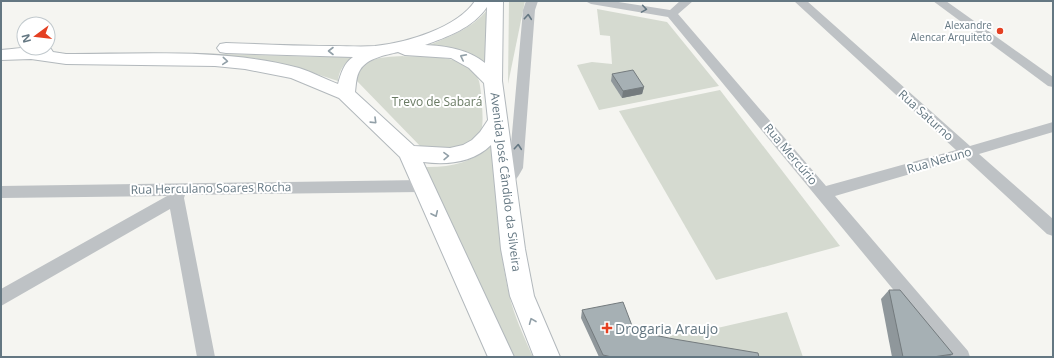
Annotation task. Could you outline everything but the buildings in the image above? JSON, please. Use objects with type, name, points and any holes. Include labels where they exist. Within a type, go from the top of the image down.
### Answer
[{"type":"main road","points":[[346,94],[349,71],[358,60],[380,50],[417,42],[451,29],[468,19],[480,8],[483,1]]},
{"type":"main road","name":"Avenida José Cândido da Silveira","points":[[495,1],[493,82],[496,121],[513,249],[522,296],[547,357]]},
{"type":"main road","points":[[56,53],[142,49],[214,48],[300,51],[438,51],[456,54],[472,62],[493,82]]},
{"type":"main road","points":[[1,55],[16,55]]},
{"type":"main road","points":[[46,56],[66,59],[215,60],[245,62],[295,73],[346,94],[408,153],[501,357]]},
{"type":"main road","points":[[408,153],[433,156],[454,156],[471,150],[486,138],[496,121]]},
{"type":"street","points":[[505,182],[516,168],[529,10],[532,1]]},
{"type":"street","points":[[591,1],[672,14],[687,1]]},
{"type":"street","name":"Rua Saturno","points":[[800,1],[1053,229]]},
{"type":"street","points":[[939,1],[1053,83]]},
{"type":"street","name":"Rua Mercúrio","points":[[672,14],[961,357]]},
{"type":"street","name":"Rua Netuno","points":[[824,193],[1053,127]]},
{"type":"street","name":"Rua Herculano Soares Rocha","points":[[1,192],[178,193],[422,186]]},
{"type":"street","points":[[1,298],[178,193],[206,357]]},
{"type":"green space","points":[[509,1],[525,1],[508,84]]},
{"type":"green space","points":[[597,9],[667,22],[719,86],[599,110],[577,65],[592,62],[612,64],[610,36],[600,35]]},
{"type":"green space","points":[[487,10],[485,63],[464,53],[427,46],[451,36],[467,27],[481,17]]},
{"type":"green space","points":[[189,53],[324,57],[356,55],[344,66],[340,72],[338,81],[301,69],[253,58],[213,56],[73,56]]},
{"type":"green space","name":"Trevo de Sabará","points":[[394,56],[420,56],[455,60],[467,66],[478,79],[482,104],[482,127],[481,131],[476,137],[462,150],[422,148],[356,80],[356,71],[362,65],[370,61]]},
{"type":"green space","points":[[720,90],[840,246],[716,280],[619,111]]},
{"type":"green space","points":[[491,146],[505,276],[514,310],[533,357],[511,357],[423,167],[442,167],[459,163],[476,157]]},
{"type":"green space","points":[[787,312],[803,357],[732,357],[671,347],[670,335],[700,332]]},
{"type":"place","name":"Alexandre Alencar Arquiteto","points":[[1000,31]]},
{"type":"place","name":"Drogaria Araujo","points":[[607,328]]}]
